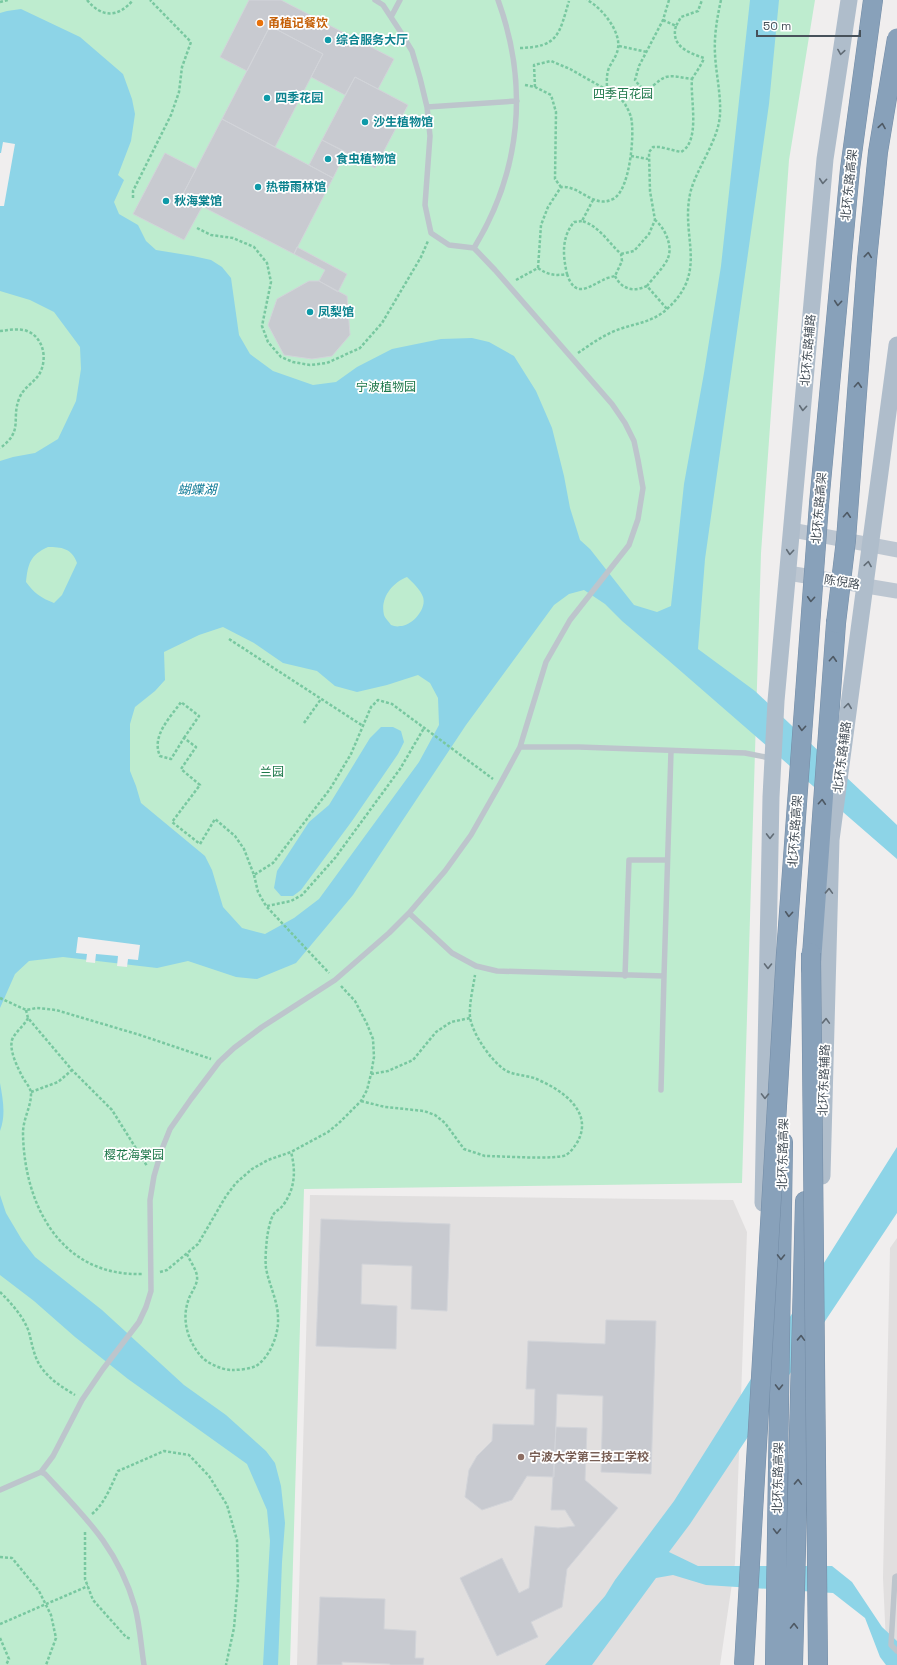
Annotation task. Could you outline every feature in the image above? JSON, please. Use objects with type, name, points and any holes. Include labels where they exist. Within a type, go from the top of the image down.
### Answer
[{"type":"highway","name":"北环东路高架","points":[[775,1665],[786,952],[819,504],[850,169],[873,0]]},
{"type":"highway","name":"北环东路高架","points":[[793,1665],[811,953],[836,623],[846,540],[867,260],[878,152],[897,38]]},
{"type":"highway","points":[[744,1665],[786,952]]},
{"type":"highway","points":[[811,953],[818,1665]]},
{"type":"main road","name":"北环东路辅路","points":[[753,1665],[771,797],[776,701],[825,159],[849,0]]},
{"type":"main road","name":"北环东路辅路","points":[[814,1665],[822,1172],[831,840],[897,345]]},
{"type":"street","points":[[792,530],[897,550]]},
{"type":"street","name":"陈倪路","points":[[788,574],[897,591]]},
{"type":"lane","points":[[0,1490],[41,1472],[53,1456],[82,1400],[103,1369],[139,1322],[151,1291],[150,1200],[154,1176],[170,1129],[219,1062],[234,1048],[262,1027],[335,980],[409,913],[445,871],[466,841],[520,747],[546,662],[570,620],[629,545],[638,519],[643,488],[634,441],[625,423],[612,404],[474,248],[449,245],[432,233],[425,205],[430,136],[427,108],[420,78],[412,51],[391,17],[382,5],[375,0]]},
{"type":"lane","points":[[391,17],[400,0]]},
{"type":"lane","points":[[474,248],[486,228],[506,180],[512,153],[517,83],[512,48],[498,0]]},
{"type":"lane","points":[[427,108],[516,101]]},
{"type":"lane","points":[[520,747],[579,747],[745,753],[773,759]]},
{"type":"lane","points":[[661,1090],[671,751]]},
{"type":"lane","points":[[626,976],[629,860],[667,860]]},
{"type":"lane","points":[[409,913],[452,953],[476,966],[497,971],[664,976]]},
{"type":"lane","points":[[41,1472],[45,1474],[86,1518],[104,1541],[121,1568],[135,1608],[144,1665]]},
{"type":"lane","points":[[897,1576],[895,1577],[891,1645],[897,1651]]},
{"type":"path","points":[[0,2],[8,0]]},
{"type":"path","points":[[87,0],[100,12],[106,14],[115,13],[127,7],[133,0]]},
{"type":"path","points":[[133,198],[133,191],[171,115],[179,92],[182,67],[191,42],[150,0]]},
{"type":"path","points":[[512,48],[542,46],[552,40],[561,29],[569,0]]},
{"type":"path","points":[[587,0],[599,8],[608,20],[615,32],[619,46],[616,57],[609,68],[607,90]]},
{"type":"path","points":[[670,0],[663,20],[639,66],[635,80],[640,88],[645,89],[651,88],[665,78],[673,76],[692,79]]},
{"type":"path","points":[[615,276],[623,287],[631,290],[640,289],[647,286],[668,258],[670,248],[665,233],[655,220],[650,191],[648,159],[649,152],[653,147],[682,152],[687,149],[691,141],[693,126],[690,91],[692,79],[697,70],[701,67],[704,58],[687,52],[681,48],[675,31],[681,17],[698,11],[702,0]]},
{"type":"path","points":[[571,357],[600,338],[620,329],[654,319],[667,309],[682,291],[690,275],[692,250],[689,211],[691,191],[700,166],[714,138],[720,116],[720,89],[715,55],[715,33],[721,0]]},
{"type":"path","points":[[663,20],[676,26]]},
{"type":"path","points":[[619,46],[647,52]]},
{"type":"path","points":[[535,88],[534,65],[551,61],[570,69],[607,90],[625,104],[631,118],[628,176],[623,188],[614,199],[604,202],[593,200],[572,188],[561,187]]},
{"type":"path","points":[[517,83],[535,88],[551,95],[556,112],[555,178],[561,187]]},
{"type":"path","points":[[630,156],[648,159]]},
{"type":"path","points":[[538,268],[541,225],[548,207],[561,187]]},
{"type":"path","points":[[582,221],[593,200]]},
{"type":"path","points":[[621,254],[634,251],[649,234],[655,220]]},
{"type":"path","points":[[582,221],[587,222],[600,232],[621,254],[622,261],[615,276],[604,279],[594,286],[584,290],[577,289],[572,285],[567,274],[564,253],[567,232],[574,222],[582,221]]},
{"type":"path","points":[[197,228],[211,235],[233,238],[254,246],[268,263],[270,282],[262,326],[268,342],[281,357],[293,362],[310,365],[326,363],[360,348],[382,322],[421,257],[432,233]]},
{"type":"path","points":[[538,268],[549,275],[557,276],[567,274]]},
{"type":"path","points":[[507,285],[538,268]]},
{"type":"path","points":[[647,286],[667,309]]},
{"type":"path","points":[[0,331],[28,331],[37,338],[45,356],[43,368],[38,376],[22,391],[18,400],[16,424],[12,435],[7,443],[0,448]]},
{"type":"path","points":[[229,639],[364,726]]},
{"type":"path","points":[[304,723],[321,699]]},
{"type":"path","points":[[254,875],[273,862],[330,789],[351,754],[372,707],[378,700],[392,704],[500,784]]},
{"type":"path","points":[[181,702],[199,716],[184,738],[171,759],[160,756],[157,748],[160,732],[181,702]]},
{"type":"path","points":[[266,906],[291,901],[302,895],[335,858],[400,769],[424,728]]},
{"type":"path","points":[[28,1018],[12,1040],[12,1050],[23,1078],[31,1092],[23,1130],[27,1171],[44,1221],[68,1249],[97,1268],[113,1272],[151,1274],[167,1270],[198,1244],[226,1196],[236,1183],[257,1166],[268,1160],[291,1152],[328,1132],[361,1101],[367,1090],[371,1074],[374,1057],[373,1039],[355,1001],[266,906],[258,892],[254,875],[244,849],[235,836],[215,819],[200,844],[172,822],[200,785],[182,769],[196,747],[184,738]]},
{"type":"path","points":[[361,1101],[424,1111],[435,1115],[445,1123],[464,1149],[476,1154],[519,1157],[565,1156],[571,1151],[578,1140],[583,1127],[580,1113],[557,1089],[532,1078],[505,1070],[492,1058],[476,1035],[470,1018],[476,966]]},
{"type":"path","points":[[0,998],[26,1010],[37,1008],[56,1010],[140,1035],[219,1062]]},
{"type":"path","points":[[26,1010],[28,1018],[72,1070],[112,1110],[132,1140],[141,1158],[154,1176]]},
{"type":"path","points":[[371,1074],[388,1071],[413,1060],[436,1032],[452,1022],[470,1018]]},
{"type":"path","points":[[31,1092],[58,1082],[72,1070]]},
{"type":"path","points":[[187,1254],[197,1275],[197,1281],[186,1308],[185,1324],[190,1338],[200,1356],[209,1363],[227,1370],[255,1366],[264,1359],[272,1346],[278,1330],[278,1317],[274,1296],[266,1268],[266,1250],[273,1215],[277,1209],[283,1206],[292,1187],[295,1166],[291,1152]]},
{"type":"path","points":[[0,1292],[21,1315],[28,1331],[35,1356],[41,1367],[52,1380],[82,1400]]},
{"type":"path","points":[[141,1643],[126,1637],[93,1600],[85,1572],[86,1518],[98,1509],[107,1495],[118,1471],[164,1451],[189,1455],[209,1476],[227,1505],[237,1540],[238,1581],[234,1628],[226,1665]]},
{"type":"path","points":[[0,1557],[12,1558],[39,1591],[51,1615],[56,1638],[46,1665]]},
{"type":"path","points":[[0,1624],[88,1586]]},
{"type":"path","points":[[0,1638],[8,1658],[6,1665]]},
{"type":"shaded area","name":"宁波大学第三技工学校","points":[[310,1195],[733,1200],[747,1232],[735,1563],[720,1665],[297,1665]]},
{"type":"shaded area","points":[[897,1238],[897,1665],[887,1665],[883,1578],[890,1248]]},
{"type":"green space","name":"宁波植物园","points":[[0,0],[815,0],[789,160],[761,553],[742,1183],[304,1189],[290,1665],[0,1665]]},
{"type":"water","name":"蝴蝶湖","points":[[750,0],[779,0],[769,104],[705,559],[698,649],[755,691],[897,825],[897,859],[622,621],[605,604],[584,590],[569,594],[554,605],[466,725],[353,895],[296,963],[257,979],[236,977],[188,961],[157,968],[63,957],[29,961],[15,974],[0,1008],[0,461],[35,453],[58,439],[76,401],[81,369],[80,347],[54,312],[30,300],[0,291],[0,13],[21,9],[80,37],[123,74],[132,99],[135,114],[131,141],[118,175],[124,180],[114,202],[119,214],[138,225],[146,241],[156,250],[211,260],[222,267],[231,278],[239,335],[250,354],[273,371],[313,385],[336,382],[357,367],[392,349],[441,339],[472,338],[489,342],[514,356],[536,391],[552,428],[570,508],[580,540],[590,549],[634,605],[657,612],[671,606],[684,484],[721,266]],"holes":[[[48,547],[66,549],[72,554],[77,563],[62,595],[54,603],[38,595],[26,582],[31,561],[37,553]],[[407,577],[420,591],[424,602],[423,607],[418,616],[409,623],[397,626],[391,625],[384,615],[384,603],[388,592]],[[223,627],[254,643],[283,663],[317,671],[335,686],[357,692],[387,685],[418,675],[430,683],[438,698],[439,725],[419,762],[319,899],[294,918],[265,934],[242,928],[223,907],[212,870],[205,856],[141,803],[130,771],[130,724],[135,707],[155,691],[165,680],[164,652],[199,635]]]},
{"type":"water","points":[[381,727],[393,727],[401,731],[404,742],[398,754],[352,821],[301,890],[293,896],[281,896],[274,888],[277,871],[309,822],[329,805],[370,738]]},
{"type":"water","points":[[0,1083],[3,1101],[3,1119],[0,1131]]},
{"type":"water","points":[[897,1147],[897,1213],[690,1524],[669,1552],[698,1566],[832,1566],[852,1582],[882,1627],[897,1641],[897,1665],[886,1665],[880,1657],[865,1618],[833,1593],[706,1585],[673,1575],[656,1578],[592,1665],[545,1665],[605,1596],[615,1580],[674,1501]]},
{"type":"water","points":[[0,1195],[6,1213],[22,1240],[35,1257],[102,1310],[184,1385],[226,1415],[266,1451],[275,1463],[281,1486],[285,1523],[278,1665],[263,1665],[270,1541],[267,1510],[247,1464],[128,1379],[75,1337],[34,1301],[0,1275]]},
{"type":"pier","points":[[3,142],[15,144],[4,206],[0,206],[0,153]]},
{"type":"pier","points":[[78,937],[140,945],[138,960],[128,959],[127,967],[117,966],[118,956],[96,954],[95,963],[86,962],[87,954],[76,953]]},
{"type":"building","name":"综合服务大厅","points":[[249,0],[281,0],[394,59],[378,89],[355,77],[345,95],[311,77],[323,54],[270,26],[247,71],[220,57]]},
{"type":"building","name":"四季花园","points":[[270,26],[323,54],[275,147],[222,119]]},
{"type":"building","name":"沙生植物馆","points":[[355,77],[408,105],[375,168],[322,140]]},
{"type":"building","name":"热带雨林馆","points":[[222,119],[333,178],[294,254],[182,196]]},
{"type":"building","name":"食虫植物馆","points":[[322,140],[346,152],[333,178],[309,165]]},
{"type":"building","name":"秋海棠馆","points":[[165,153],[196,169],[182,196],[202,207],[184,240],[133,214]]},
{"type":"building","points":[[297,247],[347,274],[338,292],[319,281],[325,270],[294,254]]},
{"type":"building","name":"凤梨馆","points":[[309,281],[319,281],[347,296],[350,335],[332,356],[312,359],[284,355],[268,325],[277,299]]},
{"type":"building","points":[[321,1219],[450,1224],[447,1311],[411,1309],[412,1266],[362,1264],[361,1304],[397,1306],[396,1349],[316,1346]]},
{"type":"building","points":[[606,1320],[656,1321],[651,1474],[601,1472],[603,1396],[557,1394],[554,1477],[527,1476],[512,1500],[482,1510],[465,1497],[469,1470],[477,1456],[492,1441],[493,1424],[534,1425],[535,1389],[526,1389],[528,1341],[605,1344]]},
{"type":"building","points":[[556,1427],[587,1428],[585,1480],[618,1508],[567,1569],[562,1607],[531,1622],[538,1637],[497,1656],[460,1578],[502,1558],[519,1593],[529,1588],[535,1526],[558,1528],[575,1526],[565,1510],[551,1510]]},
{"type":"building","points":[[320,1597],[385,1599],[384,1629],[416,1631],[415,1658],[424,1658],[423,1665],[390,1665],[342,1662],[342,1665],[317,1665]]},
{"type":"place","name":"甬植记餐饮","points":[[260,23]]},
{"type":"place","name":"综合服务大厅","points":[[328,40]]},
{"type":"place","name":"四季花园","points":[[267,98]]},
{"type":"place","name":"沙生植物馆","points":[[365,122]]},
{"type":"place","name":"食虫植物馆","points":[[328,159]]},
{"type":"place","name":"热带雨林馆","points":[[258,187]]},
{"type":"place","name":"秋海棠馆","points":[[166,201]]},
{"type":"place","name":"凤梨馆","points":[[310,312]]},
{"type":"place","name":"宁波大学第三技工学校","points":[[521,1457]]},
{"type":"park label","name":"四季百花园","points":[[623,94]]},
{"type":"park label","name":"兰园","points":[[272,772]]},
{"type":"park label","name":"樱花海棠园","points":[[134,1155]]}]
